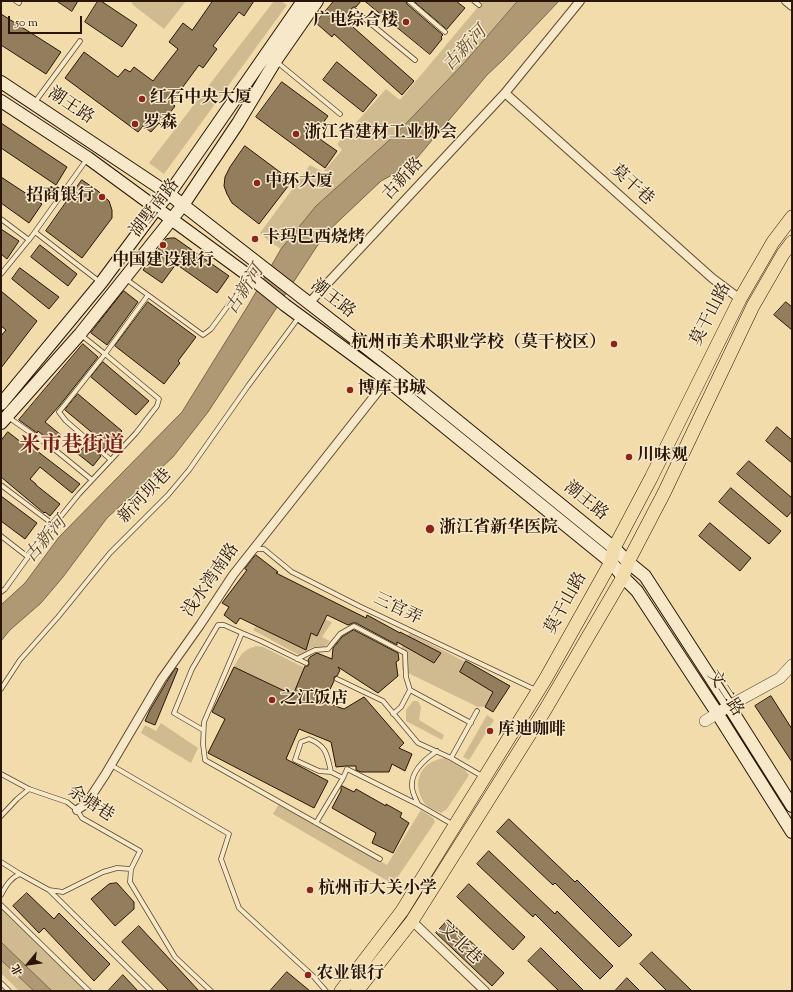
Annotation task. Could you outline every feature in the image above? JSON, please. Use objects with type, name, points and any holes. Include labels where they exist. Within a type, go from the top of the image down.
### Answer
[{"type":"main road","name":"湖墅南路","points":[[4,419],[80,334],[183,205],[238,122],[276,60],[317,1]]},
{"type":"main road","name":"湖墅南路","points":[[1,404],[101,283],[156,209],[169,194],[299,2]]},
{"type":"main road","name":"潮王路","points":[[1,82],[169,194],[394,370],[614,548],[628,562]]},
{"type":"main road","name":"潮王路","points":[[1,101],[88,158],[387,380],[611,562],[623,577]]},
{"type":"main road","name":"莫干山路","points":[[341,991],[402,911],[538,691],[611,562],[614,548],[651,478],[740,299],[773,242],[792,217]]},
{"type":"main road","name":"莫干山路","points":[[357,991],[412,921],[545,710],[623,577],[628,562],[664,493],[753,306],[783,254],[792,242]]},
{"type":"main road","name":"文二路","points":[[628,562],[645,576],[730,706],[792,806]]},
{"type":"main road","name":"文二路","points":[[623,577],[637,591],[717,713],[792,832]]},
{"type":"street","name":"古新路","points":[[309,303],[505,93],[580,1]]},
{"type":"street","points":[[786,1],[792,6]]},
{"type":"street","name":"莫干巷","points":[[505,93],[706,273],[740,299]]},
{"type":"street","name":"浅水湾南路","points":[[77,810],[86,804],[161,680],[233,575],[387,380]]},
{"type":"street","points":[[705,721],[780,678],[792,665]]},
{"type":"street","name":"文北巷","points":[[412,921],[485,991]]},
{"type":"lane","points":[[409,1],[445,32]]},
{"type":"lane","points":[[474,1],[479,5]]},
{"type":"lane","points":[[354,10],[415,60]]},
{"type":"lane","points":[[34,104],[80,41]]},
{"type":"lane","points":[[276,60],[340,114]]},
{"type":"lane","points":[[2,271],[29,240],[88,158]]},
{"type":"lane","points":[[1,219],[29,240]]},
{"type":"lane","points":[[35,232],[101,283]]},
{"type":"lane","points":[[124,278],[203,335],[211,329],[254,280]]},
{"type":"lane","points":[[111,460],[66,421],[59,412],[105,354],[148,294]]},
{"type":"lane","name":"新河坝巷","points":[[1,689],[20,660],[58,617],[110,553],[168,495],[189,470],[300,315]]},
{"type":"lane","points":[[1,592],[3,587],[79,494],[136,433],[157,406],[159,399],[80,334]]},
{"type":"lane","points":[[4,419],[54,449],[92,480]]},
{"type":"lane","points":[[1,485],[54,525]]},
{"type":"lane","points":[[1,536],[28,556]]},
{"type":"lane","name":"三官弄","points":[[250,553],[257,549],[264,549],[292,572],[359,606],[538,691]]},
{"type":"lane","points":[[203,730],[174,713],[192,669],[218,625],[224,625],[261,641],[306,664]]},
{"type":"lane","points":[[298,659],[315,650],[328,649],[340,634],[354,626],[405,653],[406,677],[410,690],[471,723]]},
{"type":"lane","points":[[242,633],[204,722],[203,744],[205,760],[380,859]]},
{"type":"lane","points":[[337,679],[383,701],[392,714],[418,743],[451,758],[484,777]]},
{"type":"lane","points":[[392,714],[401,707],[410,690]]},
{"type":"lane","points":[[451,758],[478,711]]},
{"type":"lane","points":[[331,772],[324,748],[317,742],[309,739],[301,742],[295,760],[319,771],[331,772],[343,778]]},
{"type":"lane","points":[[418,805],[414,797],[412,787],[414,776],[419,766],[437,751]]},
{"type":"lane","points":[[111,764],[229,834],[221,859],[240,908],[313,976],[326,991]]},
{"type":"lane","points":[[316,822],[347,769],[418,805],[454,826]]},
{"type":"lane","name":"余塘巷","points":[[1,774],[29,789],[68,802],[77,810],[82,818],[140,851],[131,869]]},
{"type":"lane","points":[[1,816],[29,789]]},
{"type":"lane","points":[[1,862],[49,890],[151,991]]},
{"type":"lane","points":[[49,890],[63,892],[103,872],[117,868],[131,869],[130,882],[175,957],[211,991]]},
{"type":"lane","points":[[1,895],[14,877],[20,874]]},
{"type":"lane","points":[[1,905],[89,991]]},
{"type":"lane","points":[[1,983],[9,991]]},
{"type":"shaded area","points":[[131,1],[186,1],[164,29],[133,5]]},
{"type":"shaded area","points":[[274,1],[281,1],[287,5],[164,174],[149,163]]},
{"type":"shaded area","points":[[483,1],[518,1],[464,63],[395,135],[316,206],[281,249],[260,233],[310,165],[323,172],[342,150],[337,144],[386,89],[400,100]]},
{"type":"shaded area","points":[[518,1],[559,1],[487,75],[417,158],[381,181],[325,234],[208,412],[173,457],[107,518],[63,577],[41,603],[10,630],[1,641],[1,605],[25,583],[59,537],[182,412],[249,304],[281,249],[316,206],[395,135],[464,63]]},
{"type":"shaded area","points":[[270,607],[321,618],[332,622],[322,637],[330,641],[323,649],[313,647],[299,655],[253,630]]},
{"type":"shaded area","points":[[410,633],[503,682],[489,706],[478,707],[402,670],[402,641]]},
{"type":"shaded area","points":[[256,646],[263,647],[305,668],[293,695],[234,667],[242,654]]},
{"type":"shaded area","points":[[413,701],[418,701],[421,707],[419,720],[444,735],[442,740],[406,721],[406,710]]},
{"type":"shaded area","points":[[487,715],[494,720],[469,760],[463,757]]},
{"type":"shaded area","points":[[161,723],[198,748],[191,763],[141,733],[145,725],[156,731]]},
{"type":"shaded area","points":[[445,758],[465,770],[469,775],[447,809],[441,813],[424,803],[418,786],[421,773],[425,767],[430,763]]},
{"type":"shaded area","points":[[279,804],[387,865],[421,810],[433,818],[435,822],[393,884],[273,814]]},
{"type":"shaded area","points":[[1,907],[85,991],[52,991],[1,942]]},
{"type":"shaded area","points":[[1,942],[52,991],[34,991],[1,960]]},
{"type":"shaded area","points":[[1,960],[34,991],[19,991],[1,973]]},
{"type":"building","points":[[57,1],[78,1],[72,11]]},
{"type":"building","points":[[98,1],[101,1],[137,25],[122,47],[85,22]]},
{"type":"building","points":[[213,1],[254,1],[244,16],[239,12],[213,46],[217,49],[203,68],[199,65],[171,103],[175,106],[161,125],[159,123],[151,132],[143,126],[138,132],[65,78],[84,52],[118,77],[125,69],[130,72],[134,67],[153,81],[178,49],[169,42],[183,23],[192,30]]},
{"type":"building","points":[[334,1],[361,1],[356,7],[352,8],[352,13],[345,20],[414,81],[402,95],[334,34],[332,37],[316,23]]},
{"type":"building","name":"广电综合楼","points":[[365,1],[406,1],[407,4],[443,35],[441,37],[442,39],[430,54]]},
{"type":"building","points":[[414,1],[456,1],[465,8],[447,29]]},
{"type":"building","points":[[1,14],[61,52],[46,74],[1,45]]},
{"type":"building","name":"浙江省建材工业协会","points":[[337,62],[377,95],[363,112],[323,80]]},
{"type":"building","points":[[282,82],[328,116],[314,135],[337,151],[325,168],[256,117]]},
{"type":"building","points":[[1,123],[67,167],[56,185],[1,148]]},
{"type":"building","name":"中环大厦","points":[[245,146],[292,181],[259,224],[232,203],[224,186],[225,177],[230,167]]},
{"type":"building","points":[[1,177],[42,204],[29,223],[1,203]]},
{"type":"building","points":[[82,180],[109,201],[112,210],[112,218],[82,258],[46,231]]},
{"type":"building","points":[[1,229],[19,241],[7,259],[1,254]]},
{"type":"building","points":[[175,238],[229,276],[217,293],[176,264],[162,283],[143,270],[166,239]]},
{"type":"building","points":[[40,245],[77,274],[68,286],[31,257]]},
{"type":"building","points":[[20,268],[59,297],[49,309],[12,279]]},
{"type":"building","points":[[1,291],[37,321],[1,368],[1,336],[6,330],[1,326]]},
{"type":"building","points":[[124,291],[138,302],[107,345],[91,333]]},
{"type":"building","points":[[148,302],[196,337],[178,361],[180,363],[164,384],[115,346]]},
{"type":"building","points":[[786,302],[792,307],[792,330],[774,315]]},
{"type":"building","points":[[83,344],[98,357],[45,422],[61,435],[53,444],[38,431],[37,433],[19,420]]},
{"type":"building","points":[[103,362],[149,401],[136,415],[91,377]]},
{"type":"building","points":[[78,394],[122,431],[106,451],[92,439],[95,435],[65,410]]},
{"type":"building","points":[[777,427],[792,440],[792,463],[766,441]]},
{"type":"building","points":[[8,432],[26,446],[28,444],[80,484],[72,493],[40,467],[30,479],[60,504],[50,516],[45,512],[44,513],[1,477],[1,441]]},
{"type":"building","points":[[87,444],[101,456],[93,466],[78,454]]},
{"type":"building","points":[[749,461],[792,498],[792,511],[787,517],[737,474]]},
{"type":"building","points":[[731,488],[781,531],[769,544],[719,502]]},
{"type":"building","points":[[1,496],[37,523],[25,539],[1,521]]},
{"type":"building","points":[[710,523],[751,558],[740,571],[699,536]]},
{"type":"building","points":[[256,555],[278,572],[276,573],[366,618],[367,615],[441,653],[434,663],[397,642],[397,645],[356,623],[348,625],[327,615],[317,636],[311,633],[306,650],[240,618],[236,624],[224,615],[229,607],[222,603],[247,570],[245,569]]},
{"type":"building","name":"之江饭店","points":[[354,630],[398,653],[399,660],[396,662],[398,676],[378,693],[338,667],[340,670],[337,676],[334,677],[334,681],[324,702],[344,709],[364,697],[404,743],[399,748],[412,754],[405,771],[392,764],[389,772],[361,772],[356,770],[356,766],[336,767],[331,742],[299,729],[286,759],[328,781],[314,808],[208,753],[225,719],[212,712],[234,667],[293,695],[305,666],[308,666],[309,664],[308,660],[310,657],[317,653],[332,659],[333,648],[342,637]]},
{"type":"building","points":[[466,661],[510,686],[493,712],[485,707],[493,692],[460,672]]},
{"type":"building","points":[[176,668],[178,669],[155,725],[145,721],[150,710]]},
{"type":"building","points":[[771,696],[792,729],[792,762],[755,706]]},
{"type":"building","points":[[342,786],[354,792],[356,789],[402,813],[400,817],[409,823],[393,853],[372,843],[376,833],[332,808]]},
{"type":"building","points":[[509,819],[575,882],[577,880],[632,935],[619,947],[555,883],[553,885],[497,832]]},
{"type":"building","points":[[489,851],[555,914],[557,911],[613,966],[600,979],[535,914],[533,917],[477,864]]},
{"type":"building","points":[[117,883],[134,902],[134,909],[115,926],[91,899],[109,884]]},
{"type":"building","points":[[469,884],[525,937],[513,950],[457,897]]},
{"type":"building","points":[[27,893],[54,919],[59,913],[110,964],[94,981],[44,928],[39,933],[13,906]]},
{"type":"building","points":[[448,920],[504,973],[492,986],[436,933]]},
{"type":"building","points":[[139,926],[199,991],[169,991],[122,942]]},
{"type":"building","points":[[541,948],[584,991],[559,991],[528,961]]},
{"type":"building","points":[[652,952],[692,991],[667,991],[640,964]]},
{"type":"building","points":[[287,972],[310,991],[270,991]]},
{"type":"building","points":[[123,975],[138,991],[108,991]]},
{"type":"building","points":[[627,978],[640,991],[615,991]]},
{"type":"place","name":"广电综合楼","points":[[406,22]]},
{"type":"place","name":"红石中央大厦","points":[[142,99]]},
{"type":"place","name":"罗森","points":[[135,124]]},
{"type":"place","name":"浙江省建材工业协会","points":[[296,134]]},
{"type":"place","name":"中环大厦","points":[[257,183]]},
{"type":"place","name":"招商银行","points":[[102,197]]},
{"type":"place","name":"卡玛巴西烧烤","points":[[255,239]]},
{"type":"place","name":"中国建设银行","points":[[163,245]]},
{"type":"place","name":"杭州市美术职业学校（莫干校区）","points":[[614,344]]},
{"type":"place","name":"博库书城","points":[[350,390]]},
{"type":"place","name":"川味观","points":[[629,457]]},
{"type":"place","name":"浙江省新华医院","points":[[430,529]]},
{"type":"place","name":"之江饭店","points":[[272,700]]},
{"type":"place","name":"库迪咖啡","points":[[490,731]]},
{"type":"place","name":"杭州市大关小学","points":[[310,890]]},
{"type":"place","name":"农业银行","points":[[308,975]]},
{"type":"district","name":"米市巷街道","points":[[72,447]]},
{"type":"water label","name":"古新河","points":[[466,50]]},
{"type":"water label","name":"古新河","points":[[246,291]]},
{"type":"water label","name":"古新河","points":[[47,541]]}]
